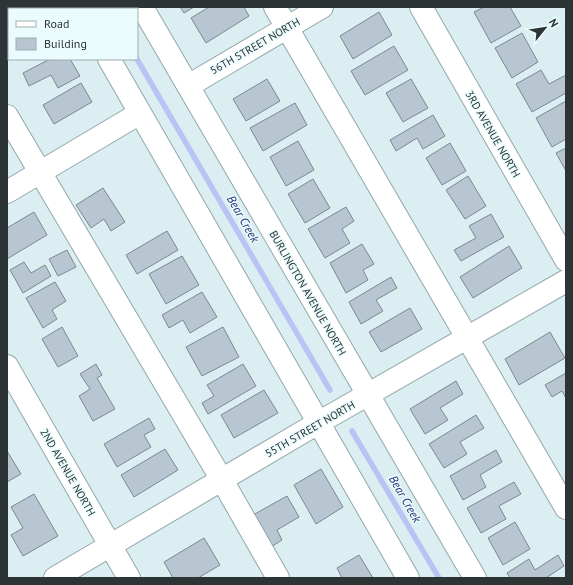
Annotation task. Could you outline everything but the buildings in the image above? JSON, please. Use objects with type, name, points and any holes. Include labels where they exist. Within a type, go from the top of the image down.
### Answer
[{"type":"street","name":"BURLINGTON AVENUE NORTH","points":[[142,7],[476,578]]},
{"type":"street","points":[[275,7],[566,508]]},
{"type":"street","name":"56TH STREET NORTH","points":[[188,86],[322,7]]},
{"type":"street","name":"3RD AVENUE NORTH","points":[[421,7],[566,260]]},
{"type":"street","points":[[110,60],[408,578]]},
{"type":"street","points":[[7,192],[140,113]]},
{"type":"street","points":[[7,116],[222,480],[278,578]]},
{"type":"street","name":"55TH STREET NORTH","points":[[55,578],[318,423],[566,281]]},
{"type":"street","name":"2ND AVENUE NORTH","points":[[7,366],[129,578]]},
{"type":"waterway","name":"Bear Creek","points":[[138,60],[330,390]]},
{"type":"waterway","name":"Bear Creek","points":[[352,431],[439,578]]}]
